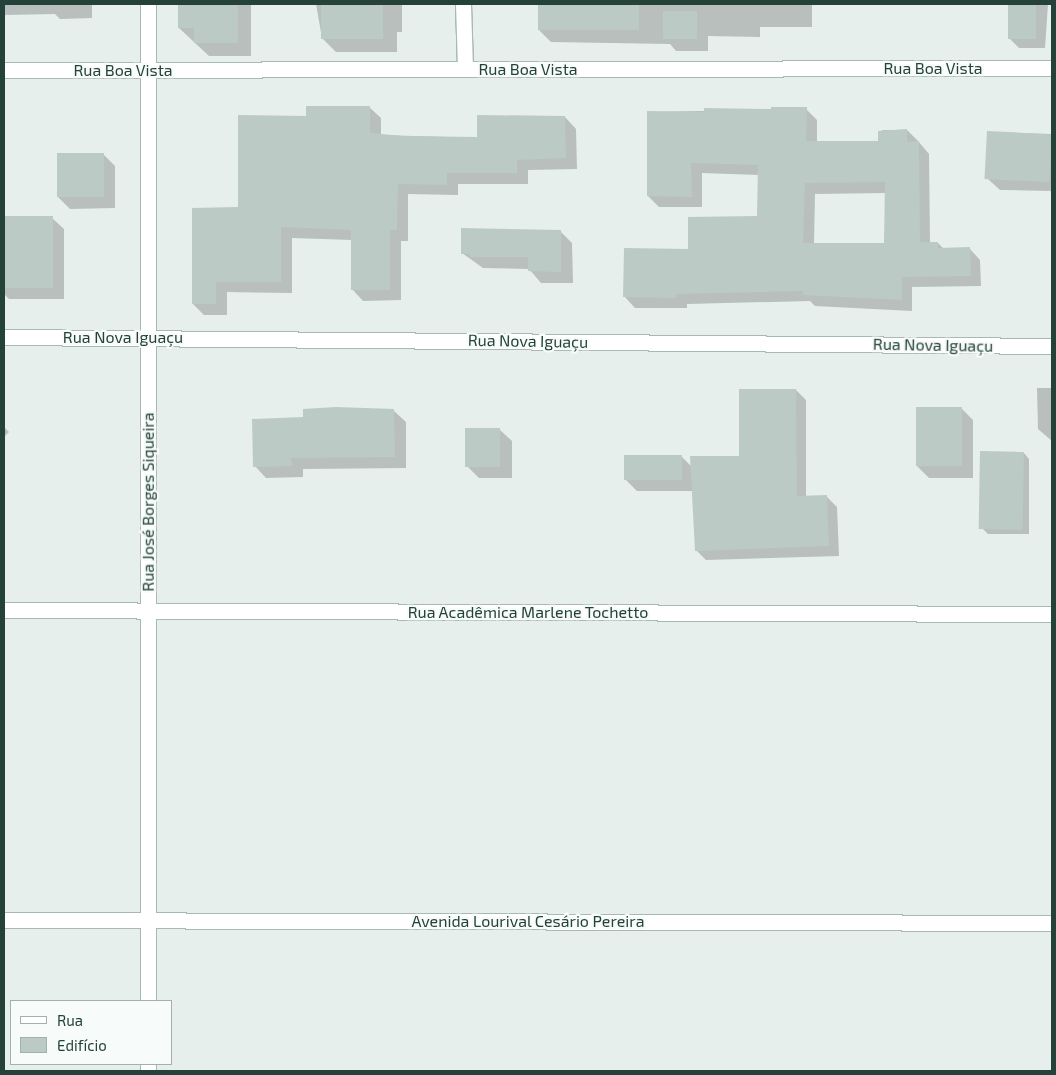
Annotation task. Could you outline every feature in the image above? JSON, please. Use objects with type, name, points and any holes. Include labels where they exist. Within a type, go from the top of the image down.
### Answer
[{"type":"street","name":"Rua José Borges Siqueira","points":[[148,4],[148,1000]]},
{"type":"street","points":[[463,4],[465,69]]},
{"type":"street","name":"Rua Boa Vista","points":[[4,70],[1052,68]]},
{"type":"street","name":"Rua Nova Iguaçu","points":[[4,337],[1052,346]]},
{"type":"street","name":"Rua Acadêmica Marlene Tochetto","points":[[4,610],[1052,614]]},
{"type":"street","name":"Avenida Lourival Cesário Pereira","points":[[4,920],[1052,923]]},
{"type":"building","points":[[178,4],[238,4],[238,43],[194,43],[194,28],[178,28]]},
{"type":"building","points":[[321,4],[383,4],[383,39],[321,39]]},
{"type":"building","points":[[538,4],[639,4],[639,30],[538,30]]},
{"type":"building","points":[[1008,5],[1036,5],[1036,39],[1008,39]]},
{"type":"building","points":[[663,11],[697,11],[697,39],[663,39]]},
{"type":"building","points":[[306,106],[370,106],[370,133],[403,136],[477,137],[477,115],[565,116],[566,158],[517,160],[517,173],[447,173],[447,185],[398,184],[397,230],[390,230],[390,290],[351,290],[351,230],[281,227],[281,282],[216,282],[216,304],[192,304],[192,208],[238,207],[238,115],[306,116]]},
{"type":"building","points":[[771,107],[807,107],[806,141],[878,141],[878,131],[907,129],[907,142],[919,141],[920,242],[938,242],[938,248],[970,247],[971,276],[902,277],[902,300],[803,295],[803,291],[676,294],[676,298],[623,297],[624,248],[688,249],[688,217],[757,216],[758,165],[691,163],[692,197],[647,196],[647,111],[704,112],[704,108],[771,109]],"holes":[[[885,182],[884,243],[803,243],[805,183]]]},
{"type":"building","points":[[987,131],[1052,134],[1049,182],[984,179]]},
{"type":"building","points":[[57,153],[104,153],[104,197],[57,197]]},
{"type":"building","points":[[4,216],[53,216],[53,288],[4,288]]},
{"type":"building","points":[[461,228],[561,230],[561,272],[528,271],[528,257],[470,257],[470,254],[461,254]]},
{"type":"building","points":[[739,389],[796,389],[797,496],[827,495],[829,546],[695,551],[690,456],[739,456]]},
{"type":"building","points":[[336,407],[394,409],[395,457],[291,458],[292,466],[253,467],[252,419],[303,417],[303,409]]},
{"type":"building","points":[[916,407],[962,407],[962,466],[916,466]]},
{"type":"building","points":[[465,428],[500,428],[500,467],[465,467]]},
{"type":"building","points":[[980,451],[1024,452],[1023,530],[979,529]]},
{"type":"building","points":[[624,455],[682,455],[682,480],[624,480]]}]
